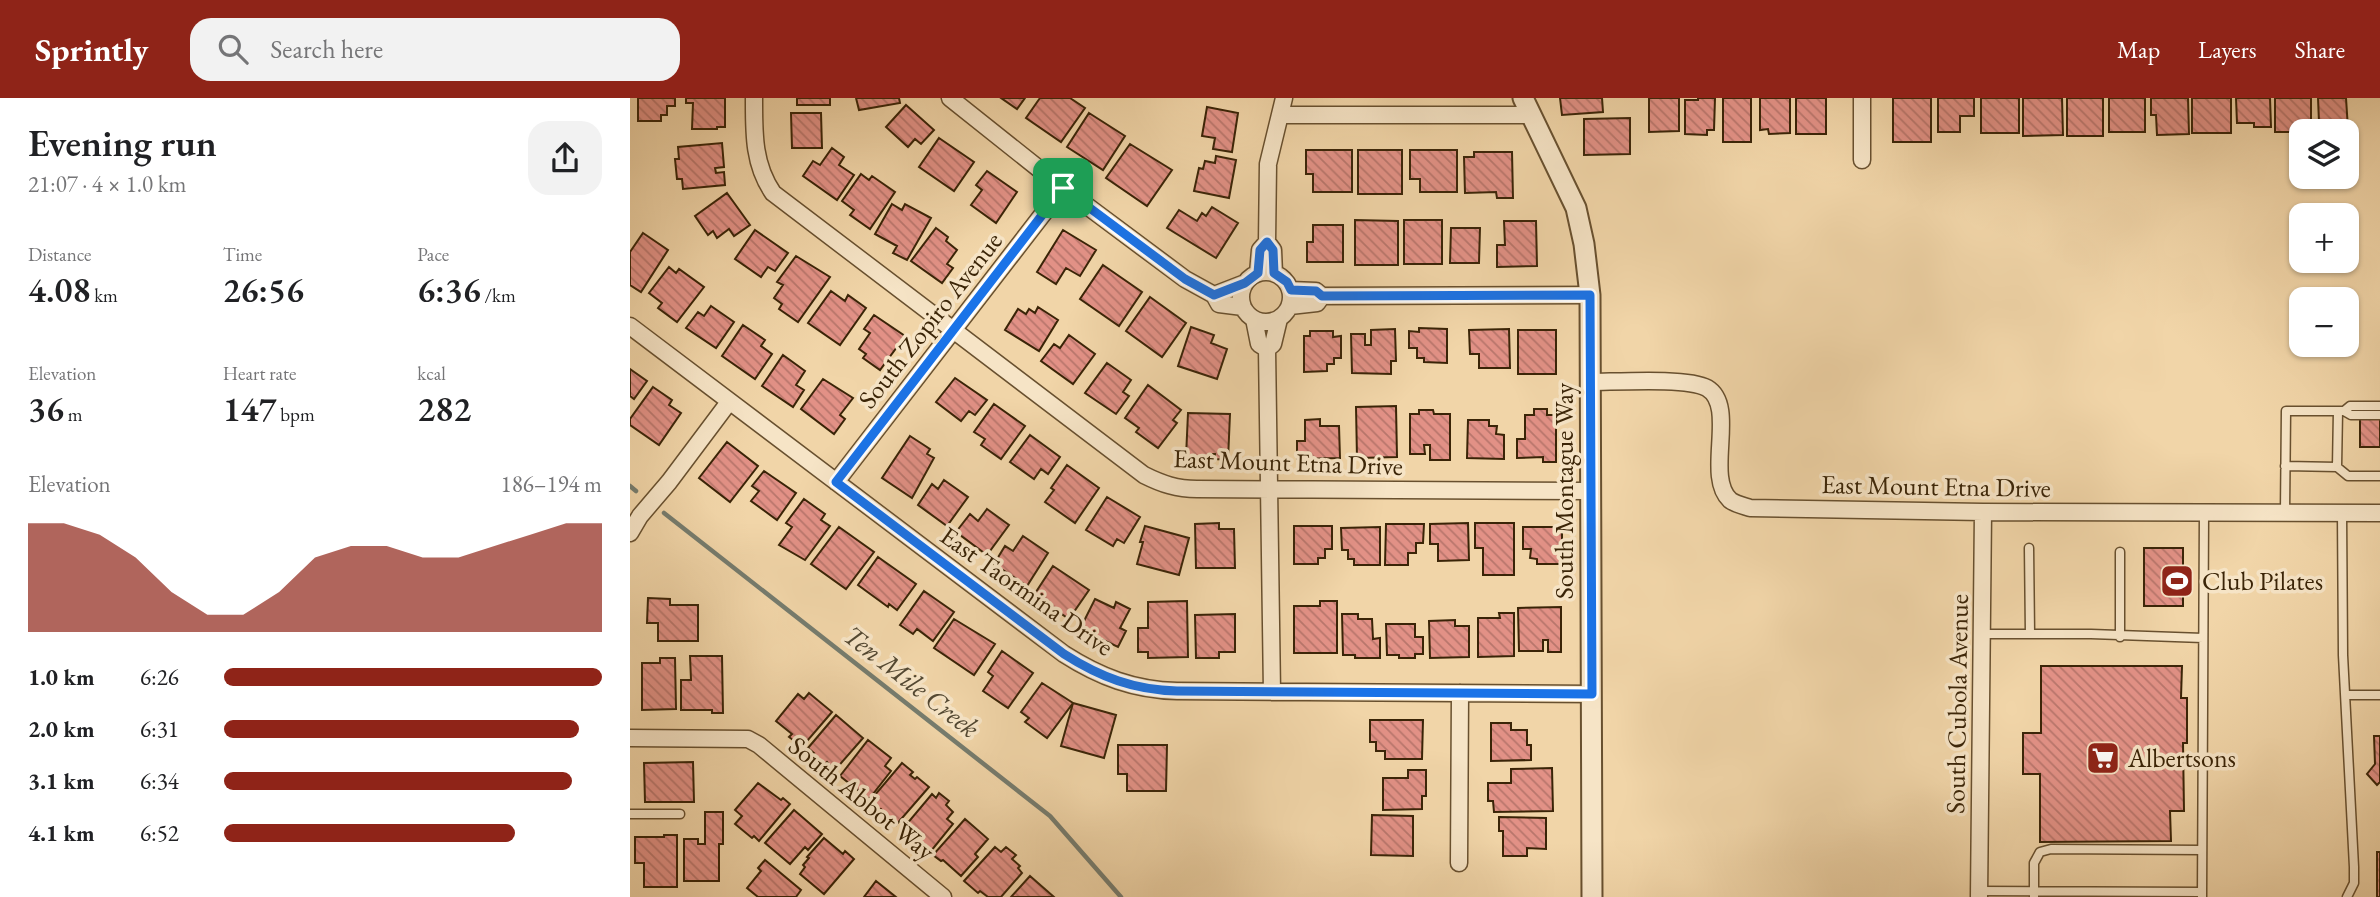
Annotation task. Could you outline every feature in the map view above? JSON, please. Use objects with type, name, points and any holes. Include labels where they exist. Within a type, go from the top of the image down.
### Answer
[{"type":"street","name":"East Mount Etna Drive","points":[[754,98],[754,139],[760,169],[773,193],[1144,475],[1177,489],[1589,491]]},
{"type":"street","points":[[950,98],[1063,188],[1185,279],[1214,295],[1219,304],[1243,307]]},
{"type":"street","points":[[1267,349],[1259,344],[1254,319],[1243,307],[1241,290],[1259,276],[1273,250],[1267,242],[1268,164],[1284,98]]},
{"type":"street","points":[[1862,98],[1862,160]]},
{"type":"street","points":[[1280,115],[1527,106]]},
{"type":"street","name":"South Montague Way","points":[[1527,106],[1576,208],[1584,244],[1590,295],[1592,897]]},
{"type":"street","name":"South Zopiro Avenue","points":[[836,482],[1063,188]]},
{"type":"street","points":[[1214,295],[1259,276],[1287,282],[1287,305],[1273,344],[1267,349]]},
{"type":"street","points":[[1254,319],[1271,322],[1287,305],[1317,303],[1322,296],[1590,295]]},
{"type":"street","name":"East Taormina Drive","points":[[630,326],[1064,654],[1100,675],[1156,691],[1592,694]]},
{"type":"street","points":[[1267,349],[1272,692]]},
{"type":"street","name":"East Mount Etna Drive","points":[[1590,382],[1693,382],[1710,389],[1718,402],[1720,415],[1720,478],[1730,500],[1750,508],[1983,512],[2380,513]]},
{"type":"street","points":[[630,533],[640,516],[729,402]]},
{"type":"street","name":"South Cubola Avenue","points":[[1979,894],[1983,512]]},
{"type":"street","points":[[1459,863],[1460,693]]},
{"type":"street","name":"South Abbot Way","points":[[630,738],[748,739],[760,746],[943,897]]},
{"type":"lane","points":[[2341,411],[2350,406],[2380,406]]},
{"type":"lane","points":[[2285,513],[2286,411],[2341,411],[2351,415],[2380,415]]},
{"type":"lane","points":[[2337,467],[2341,411]]},
{"type":"lane","points":[[2285,466],[2337,467],[2348,476],[2380,476]]},
{"type":"lane","points":[[1979,894],[2202,895],[2204,513]]},
{"type":"lane","points":[[2342,513],[2343,655],[2354,867],[2354,883],[2347,897]]},
{"type":"lane","points":[[2029,548],[2030,634]]},
{"type":"lane","points":[[2120,552],[2120,637]]},
{"type":"lane","points":[[1982,635],[2203,638]]},
{"type":"lane","points":[[2346,695],[2380,695]]},
{"type":"lane","points":[[630,814],[680,814]]},
{"type":"lane","points":[[2034,894],[2034,863],[2040,852],[2051,849],[2202,850]]},
{"type":"building","points":[[638,98],[675,98],[675,106],[667,106],[667,115],[661,115],[661,121],[638,121]]},
{"type":"building","points":[[686,98],[725,98],[725,127],[692,129],[693,103],[686,103]]},
{"type":"building","points":[[797,98],[830,98],[830,105],[797,105]]},
{"type":"building","points":[[856,98],[899,98],[900,103],[859,110]]},
{"type":"building","points":[[1001,98],[1025,98],[1017,109]]},
{"type":"building","points":[[1040,98],[1070,98],[1085,108],[1061,142],[1026,118]]},
{"type":"building","points":[[1560,98],[1602,98],[1603,112],[1562,115]]},
{"type":"building","points":[[1649,98],[1679,98],[1679,131],[1649,132]]},
{"type":"building","points":[[1715,98],[1714,130],[1707,130],[1707,135],[1685,134],[1685,100]]},
{"type":"building","points":[[1723,98],[1751,98],[1751,142],[1723,142]]},
{"type":"building","points":[[1760,98],[1790,98],[1790,133],[1769,134],[1768,129],[1760,130]]},
{"type":"building","points":[[1796,98],[1826,98],[1826,134],[1796,134]]},
{"type":"building","points":[[1893,98],[1931,98],[1931,142],[1893,142]]},
{"type":"building","points":[[1938,98],[1974,98],[1974,116],[1960,116],[1960,132],[1938,132]]},
{"type":"building","points":[[1981,98],[2019,98],[2019,133],[1981,133]]},
{"type":"building","points":[[2023,98],[2062,98],[2063,135],[2023,136]]},
{"type":"building","points":[[2067,98],[2103,98],[2103,136],[2067,136]]},
{"type":"building","points":[[2109,98],[2145,98],[2145,132],[2109,132]]},
{"type":"building","points":[[2151,98],[2188,98],[2189,134],[2157,135],[2156,115],[2151,115]]},
{"type":"building","points":[[2192,98],[2231,98],[2231,133],[2192,133]]},
{"type":"building","points":[[2236,98],[2270,98],[2271,127],[2237,123]]},
{"type":"building","points":[[2275,98],[2311,98],[2311,119],[2289,119],[2289,132],[2275,132]]},
{"type":"building","points":[[2318,98],[2346,98],[2347,119],[2319,119]]},
{"type":"building","points":[[906,105],[934,130],[921,144],[915,139],[908,147],[886,127]]},
{"type":"building","points":[[1207,107],[1238,113],[1232,152],[1213,149],[1215,138],[1202,136]]},
{"type":"building","points":[[791,113],[821,113],[822,148],[792,148]]},
{"type":"building","points":[[1089,113],[1125,136],[1103,170],[1067,147]]},
{"type":"building","points":[[1630,118],[1630,154],[1584,155],[1584,119]]},
{"type":"building","points":[[939,138],[974,162],[954,191],[919,167]]},
{"type":"building","points":[[722,143],[724,167],[715,168],[716,173],[724,172],[725,185],[683,189],[682,179],[677,179],[675,159],[679,159],[678,147]]},
{"type":"building","points":[[1130,144],[1172,170],[1147,206],[1106,178]]},
{"type":"building","points":[[832,148],[844,157],[839,165],[854,175],[837,200],[803,176],[813,161],[820,165]]},
{"type":"building","points":[[1306,150],[1352,150],[1352,192],[1313,192],[1313,174],[1306,174]]},
{"type":"building","points":[[1358,150],[1402,150],[1402,194],[1358,194]]},
{"type":"building","points":[[1410,150],[1457,150],[1457,192],[1420,192],[1420,179],[1410,179]]},
{"type":"building","points":[[1474,152],[1512,152],[1513,198],[1497,198],[1496,192],[1465,193],[1464,157],[1474,157]]},
{"type":"building","points":[[1216,156],[1236,160],[1229,198],[1194,191],[1199,168],[1203,169],[1205,161],[1215,163]]},
{"type":"building","points":[[987,171],[1017,192],[996,223],[971,205],[982,190],[976,185]]},
{"type":"building","points":[[861,174],[869,180],[872,176],[895,192],[870,229],[850,215],[854,210],[842,201]]},
{"type":"building","points":[[727,193],[750,225],[734,236],[729,229],[717,238],[713,231],[708,235],[695,216]]},
{"type":"building","points":[[892,204],[902,210],[905,204],[931,218],[907,260],[893,253],[897,246],[875,234]]},
{"type":"building","points":[[1212,207],[1238,223],[1216,258],[1167,228],[1179,210],[1197,221],[1202,213],[1206,216]]},
{"type":"building","points":[[1355,220],[1398,221],[1398,265],[1355,265]]},
{"type":"building","points":[[1404,220],[1442,220],[1442,264],[1404,264]]},
{"type":"building","points":[[1504,221],[1536,221],[1537,266],[1497,267],[1497,245],[1505,245]]},
{"type":"building","points":[[1313,225],[1343,225],[1343,262],[1307,262],[1307,242],[1313,242]]},
{"type":"building","points":[[936,228],[948,237],[946,241],[957,250],[947,264],[953,268],[942,283],[911,261]]},
{"type":"building","points":[[1451,228],[1480,228],[1479,263],[1450,263]]},
{"type":"building","points":[[755,230],[788,253],[775,271],[768,267],[761,277],[735,259]]},
{"type":"building","points":[[1063,230],[1096,250],[1080,276],[1066,268],[1056,284],[1037,272]]},
{"type":"building","points":[[643,233],[668,250],[641,292],[630,285],[630,252]]},
{"type":"building","points":[[796,256],[830,277],[798,322],[779,309],[782,304],[774,298],[783,285],[777,282]]},
{"type":"building","points":[[1103,265],[1142,292],[1119,326],[1080,299]]},
{"type":"building","points":[[669,267],[676,273],[679,269],[704,287],[677,322],[658,308],[662,303],[649,293]]},
{"type":"building","points":[[831,291],[845,301],[848,295],[866,308],[840,345],[808,323]]},
{"type":"building","points":[[1150,297],[1186,323],[1162,357],[1126,331]]},
{"type":"building","points":[[711,306],[734,322],[716,348],[686,328],[698,312],[704,316]]},
{"type":"building","points":[[1038,307],[1058,320],[1039,351],[1005,330],[1018,309],[1026,314],[1029,309],[1035,313]]},
{"type":"building","points":[[874,315],[905,336],[880,370],[863,358],[866,354],[859,349],[870,333],[864,329]]},
{"type":"building","points":[[743,325],[765,340],[761,346],[772,354],[755,379],[722,356]]},
{"type":"building","points":[[1191,327],[1214,335],[1211,343],[1227,349],[1217,379],[1178,366]]},
{"type":"building","points":[[1419,328],[1447,329],[1447,363],[1424,362],[1424,358],[1417,358],[1417,348],[1409,348],[1409,331],[1419,332]]},
{"type":"building","points":[[1395,329],[1396,361],[1391,361],[1391,374],[1352,373],[1351,334],[1365,334],[1365,345],[1371,345],[1371,330]]},
{"type":"building","points":[[1509,329],[1510,368],[1479,368],[1479,354],[1470,354],[1469,330]]},
{"type":"building","points":[[1518,330],[1556,330],[1556,374],[1518,374]]},
{"type":"building","points":[[1310,331],[1333,331],[1333,337],[1341,336],[1341,358],[1334,358],[1334,364],[1327,364],[1327,371],[1304,372],[1304,336],[1310,336]]},
{"type":"building","points":[[1069,335],[1095,354],[1073,384],[1041,361],[1054,344],[1060,348]]},
{"type":"building","points":[[783,355],[805,371],[796,385],[804,390],[793,407],[762,386]]},
{"type":"building","points":[[1107,363],[1131,380],[1123,392],[1129,396],[1116,414],[1085,393]]},
{"type":"building","points":[[630,369],[647,381],[634,399],[630,396]]},
{"type":"building","points":[[955,378],[987,400],[975,415],[969,411],[961,421],[936,402]]},
{"type":"building","points":[[823,379],[853,398],[840,415],[845,419],[834,434],[801,409]]},
{"type":"building","points":[[1148,385],[1181,410],[1173,420],[1177,423],[1158,448],[1136,432],[1139,428],[1125,418]]},
{"type":"building","points":[[653,387],[672,400],[669,405],[681,413],[659,445],[630,425],[630,419]]},
{"type":"building","points":[[994,404],[1025,426],[1001,459],[981,445],[985,439],[974,432]]},
{"type":"building","points":[[1396,406],[1397,457],[1357,458],[1356,407]]},
{"type":"building","points":[[1534,409],[1547,409],[1547,415],[1556,415],[1556,462],[1543,462],[1543,457],[1517,458],[1517,439],[1525,439],[1525,415],[1534,415]]},
{"type":"building","points":[[1419,410],[1450,414],[1450,460],[1430,460],[1430,445],[1424,445],[1425,454],[1410,454],[1410,414],[1419,414]]},
{"type":"building","points":[[1188,413],[1230,414],[1228,460],[1215,459],[1215,454],[1213,460],[1186,457]]},
{"type":"building","points":[[1320,419],[1320,426],[1339,426],[1340,458],[1297,459],[1297,441],[1305,441],[1305,420]]},
{"type":"building","points":[[2360,419],[2380,419],[2380,447],[2360,447]]},
{"type":"building","points":[[1468,420],[1489,420],[1489,426],[1497,426],[1496,434],[1504,435],[1504,459],[1467,458]]},
{"type":"building","points":[[1030,435],[1060,457],[1048,474],[1041,469],[1034,479],[1010,462]]},
{"type":"building","points":[[910,436],[930,449],[927,454],[934,458],[912,498],[882,478]]},
{"type":"building","points":[[727,442],[758,466],[730,502],[699,478]]},
{"type":"building","points":[[1067,465],[1099,488],[1075,523],[1045,502]]},
{"type":"building","points":[[764,471],[796,493],[777,520],[751,501],[759,491],[752,486]]},
{"type":"building","points":[[944,480],[968,497],[947,526],[918,505],[932,484],[938,489]]},
{"type":"building","points":[[1107,497],[1140,517],[1124,543],[1117,539],[1113,546],[1086,530]]},
{"type":"building","points":[[804,499],[825,514],[821,520],[830,526],[805,560],[779,545],[792,527],[786,523]]},
{"type":"building","points":[[987,509],[1009,525],[987,555],[956,532],[970,514],[978,521]]},
{"type":"building","points":[[1219,523],[1219,529],[1234,529],[1235,568],[1196,568],[1195,524]]},
{"type":"building","points":[[1468,523],[1469,560],[1438,561],[1438,544],[1430,544],[1430,524]]},
{"type":"building","points":[[1475,523],[1514,523],[1514,575],[1483,575],[1483,548],[1475,548]]},
{"type":"building","points":[[1386,524],[1424,524],[1423,543],[1416,543],[1416,553],[1408,553],[1408,565],[1385,565]]},
{"type":"building","points":[[1145,526],[1189,538],[1179,575],[1137,564]]},
{"type":"building","points":[[1294,526],[1332,526],[1332,549],[1325,549],[1325,558],[1318,558],[1318,564],[1294,564]]},
{"type":"building","points":[[839,527],[874,552],[846,589],[811,564]]},
{"type":"building","points":[[1380,527],[1380,565],[1354,565],[1354,559],[1348,559],[1348,550],[1342,550],[1341,528]]},
{"type":"building","points":[[1523,527],[1562,527],[1562,564],[1537,564],[1537,559],[1530,558],[1531,549],[1523,549]]},
{"type":"building","points":[[1023,536],[1048,553],[1027,586],[994,564],[1005,546],[1013,551]]},
{"type":"building","points":[[2144,548],[2183,548],[2183,606],[2144,606]]},
{"type":"building","points":[[878,557],[916,584],[897,610],[889,604],[888,607],[858,585]]},
{"type":"building","points":[[1053,566],[1089,590],[1069,619],[1034,595]]},
{"type":"building","points":[[924,591],[954,612],[933,641],[917,629],[913,634],[900,625]]},
{"type":"building","points":[[648,598],[670,599],[670,605],[698,605],[698,641],[658,641],[658,623],[647,623]]},
{"type":"building","points":[[1095,599],[1114,608],[1116,602],[1130,609],[1120,628],[1126,631],[1118,647],[1080,629]]},
{"type":"building","points":[[1187,601],[1188,657],[1148,658],[1148,652],[1138,652],[1138,628],[1148,628],[1148,602]]},
{"type":"building","points":[[1320,601],[1337,601],[1337,653],[1294,653],[1294,606],[1320,606]]},
{"type":"building","points":[[1561,607],[1561,652],[1548,652],[1548,640],[1543,640],[1543,651],[1519,651],[1518,608]]},
{"type":"building","points":[[1499,613],[1514,613],[1514,656],[1478,657],[1478,618],[1500,618]]},
{"type":"building","points":[[1235,614],[1235,652],[1219,652],[1219,658],[1196,658],[1195,615]]},
{"type":"building","points":[[1342,614],[1358,614],[1358,619],[1372,619],[1373,639],[1380,638],[1380,658],[1343,655]]},
{"type":"building","points":[[954,619],[995,644],[974,675],[934,648]]},
{"type":"building","points":[[1455,620],[1455,626],[1469,626],[1469,657],[1430,658],[1429,621]]},
{"type":"building","points":[[1386,624],[1415,624],[1415,637],[1423,637],[1423,654],[1415,654],[1415,658],[1387,655]]},
{"type":"building","points":[[1002,651],[1033,673],[1008,708],[983,691],[993,676],[988,672]]},
{"type":"building","points":[[690,656],[722,656],[723,713],[712,713],[712,710],[681,710],[681,680],[691,680]]},
{"type":"building","points":[[660,658],[675,658],[676,709],[642,710],[642,663],[660,663]]},
{"type":"building","name":"Albertsons","points":[[2041,666],[2182,666],[2181,698],[2187,698],[2187,743],[2183,743],[2184,811],[2170,811],[2171,841],[2040,842],[2040,774],[2023,774],[2023,733],[2041,733]]},
{"type":"building","points":[[1042,683],[1073,703],[1047,738],[1025,722],[1029,718],[1021,712]]},
{"type":"building","points":[[809,693],[832,712],[802,747],[789,737],[792,734],[776,721],[798,694],[804,699]]},
{"type":"building","points":[[1073,703],[1116,715],[1104,758],[1061,746]]},
{"type":"building","points":[[836,715],[863,738],[835,770],[827,762],[824,765],[808,748]]},
{"type":"building","points":[[1370,720],[1423,720],[1422,759],[1385,759],[1385,751],[1376,751],[1376,742],[1370,742]]},
{"type":"building","points":[[1491,723],[1511,723],[1511,730],[1527,730],[1531,760],[1491,761]]},
{"type":"building","points":[[2374,736],[2380,736],[2380,782],[2377,785],[2367,774],[2375,764]]},
{"type":"building","points":[[868,740],[891,758],[885,766],[891,771],[869,799],[840,776]]},
{"type":"building","points":[[1118,745],[1167,745],[1166,791],[1127,791],[1127,774],[1118,774]]},
{"type":"building","points":[[693,762],[694,802],[645,802],[644,763]]},
{"type":"building","points":[[902,763],[913,772],[910,775],[929,787],[896,825],[881,809],[879,812],[868,803]]},
{"type":"building","points":[[1552,768],[1553,811],[1494,812],[1493,801],[1488,801],[1488,783],[1511,783],[1511,769]]},
{"type":"building","points":[[1408,770],[1426,770],[1426,796],[1422,796],[1422,809],[1383,810],[1383,778],[1408,778]]},
{"type":"building","points":[[758,783],[790,804],[759,841],[735,824],[742,816],[735,810]]},
{"type":"building","points":[[939,793],[949,801],[946,805],[953,812],[947,819],[953,824],[931,851],[911,834],[908,838],[900,832],[932,794],[936,798]]},
{"type":"building","points":[[794,810],[822,834],[808,850],[805,847],[790,864],[765,843]]},
{"type":"building","points":[[705,812],[723,812],[723,844],[719,844],[719,881],[684,881],[684,839],[698,839],[698,844],[705,844]]},
{"type":"building","points":[[1372,815],[1413,816],[1413,856],[1371,855]]},
{"type":"building","points":[[1499,817],[1546,818],[1546,849],[1527,848],[1527,856],[1503,856],[1503,831],[1499,831]]},
{"type":"building","points":[[965,819],[988,839],[975,854],[978,857],[961,876],[933,855]]},
{"type":"building","points":[[677,835],[677,887],[644,887],[644,863],[635,863],[635,837]]},
{"type":"building","points":[[824,838],[843,854],[845,851],[854,859],[824,894],[800,874],[809,858],[807,857]]},
{"type":"building","points":[[995,847],[1001,852],[1006,847],[1016,855],[1012,859],[1020,866],[1018,868],[1022,873],[1001,897],[988,897],[980,891],[978,893],[964,881]]},
{"type":"building","points":[[2377,852],[2380,852],[2380,897],[2377,897]]},
{"type":"building","points":[[765,860],[801,890],[796,897],[758,897],[747,888],[761,871],[758,868]]},
{"type":"building","points":[[1030,876],[1054,897],[1011,897]]},
{"type":"building","points":[[876,881],[896,897],[864,897]]},
{"type":"waterway","name":"Ten Mile Creek","points":[[630,486],[636,491]]},
{"type":"waterway","name":"Ten Mile Creek","points":[[664,513],[1050,816],[1121,897]]},
{"type":"place","name":"Club Pilates","points":[[2177,581]]},
{"type":"place","name":"Albertsons","points":[[2103,758]]},
{"type":"route","points":[[1063,188],[1185,279],[1214,295],[1245,283],[1258,273],[1260,250],[1267,242],[1273,250],[1274,273],[1282,276],[1291,290],[1316,291],[1322,296],[1590,295],[1592,694],[1156,691],[1137,687],[1100,675],[1064,654],[836,482],[1063,188]]}]
